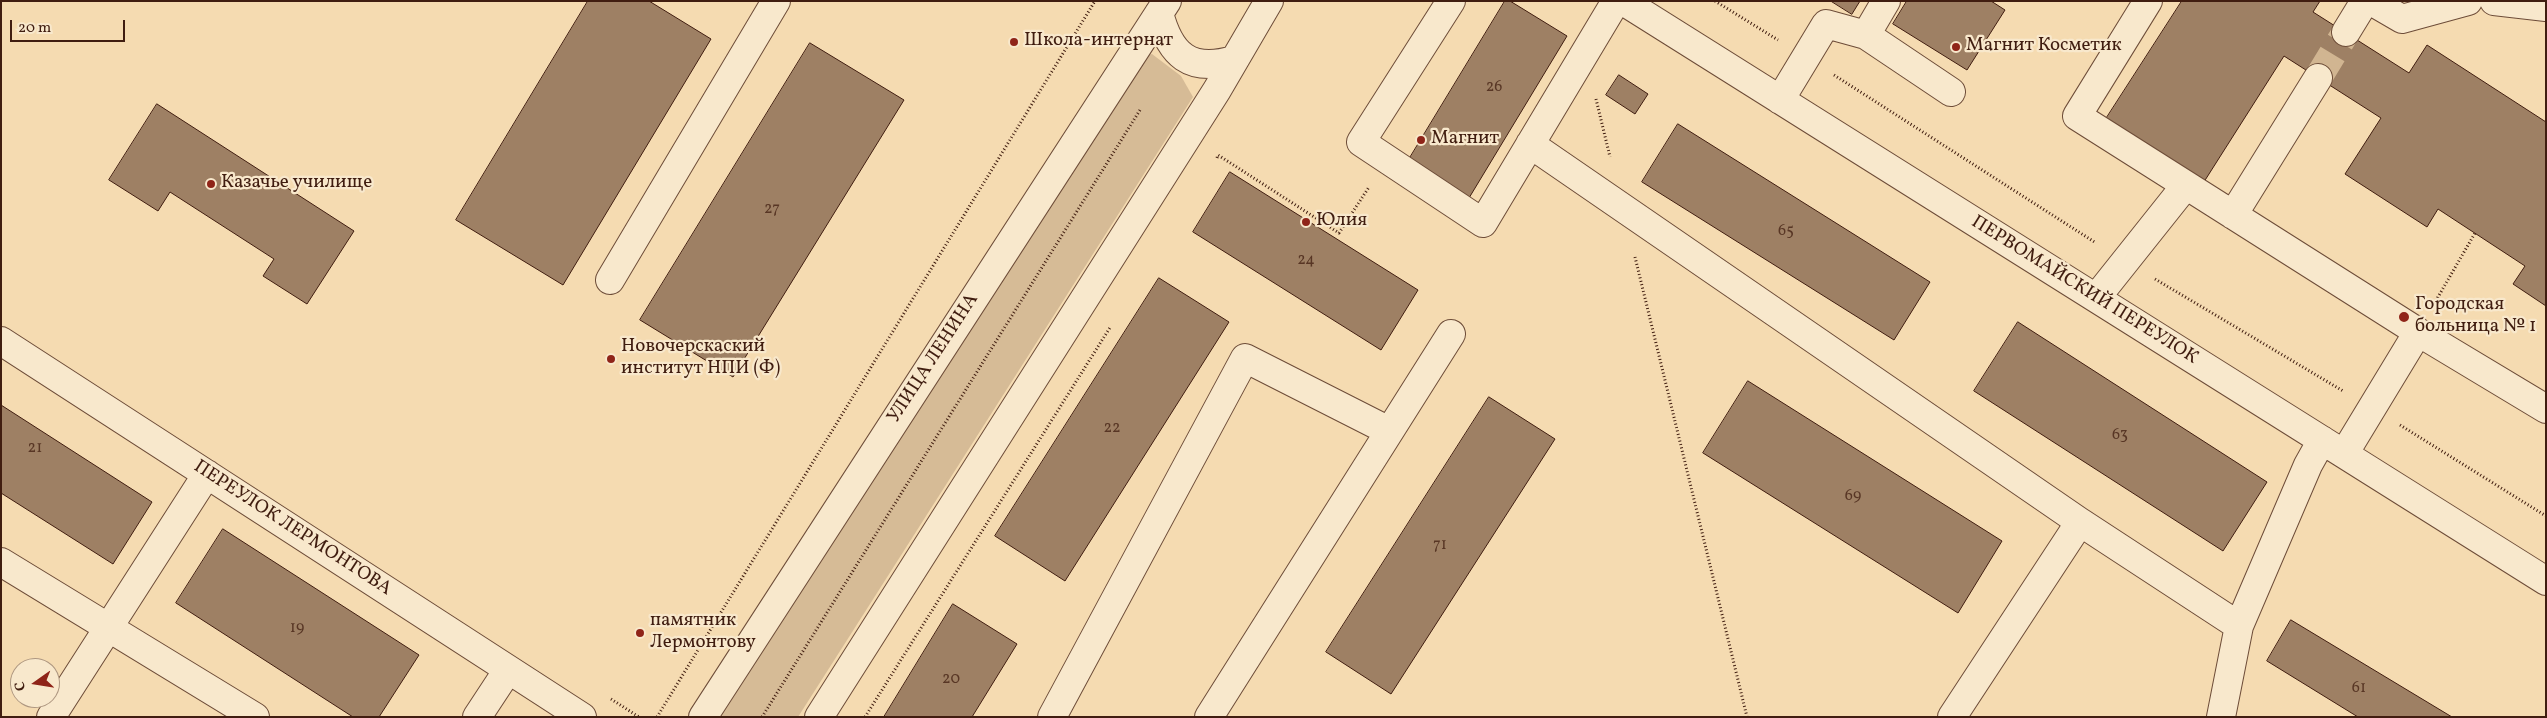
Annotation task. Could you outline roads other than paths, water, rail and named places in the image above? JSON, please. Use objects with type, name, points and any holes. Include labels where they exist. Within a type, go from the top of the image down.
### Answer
[{"type":"street","points":[[610,280],[776,1]]},
{"type":"street","points":[[819,717],[1270,1]]},
{"type":"street","points":[[1451,1],[1361,142],[1483,223],[1616,1]]},
{"type":"street","name":"ПЕРВОМАЙСКИЙ ПЕРЕУЛОК","points":[[1623,1],[2546,580]]},
{"type":"street","points":[[1866,35],[1886,1]]},
{"type":"street","points":[[2148,1],[2077,116],[2418,332],[2546,409]]},
{"type":"street","points":[[2346,32],[2365,1]]},
{"type":"street","points":[[2371,1],[2402,19],[2468,1]]},
{"type":"street","points":[[2494,1],[2546,7]]},
{"type":"street","points":[[1163,7],[1169,43],[1183,58],[1203,65],[1218,65],[1234,60]]},
{"type":"street","name":"УЛИЦА ЛЕНИНА","points":[[703,717],[1163,7]]},
{"type":"street","points":[[1780,100],[1826,24],[1866,35],[1951,92]]},
{"type":"street","points":[[2232,215],[2318,78]]},
{"type":"street","points":[[1530,144],[2080,522],[2239,626]]},
{"type":"street","points":[[2096,298],[2186,185]]},
{"type":"street","points":[[2221,717],[2239,626],[2308,466],[2333,447],[2418,332]]},
{"type":"street","points":[[1209,717],[1451,334]]},
{"type":"street","name":"ПЕРЕУЛОК ЛЕРМОНТОВА","points":[[1,341],[582,717]]},
{"type":"street","points":[[1052,717],[1244,358],[1389,431]]},
{"type":"street","points":[[51,717],[207,474]]},
{"type":"street","points":[[1952,717],[2080,522]]},
{"type":"street","points":[[1,562],[255,717]]},
{"type":"street","points":[[476,717],[502,679]]},
{"type":"tunnel","points":[[2318,78],[2346,32]]},
{"type":"place","name":"Школа-интернат","points":[[1014,42]]},
{"type":"place","name":"Магнит Косметик","points":[[1956,47]]},
{"type":"place","name":"Магнит","points":[[1421,140]]},
{"type":"place","name":"Казачье училище","points":[[211,184]]},
{"type":"place","name":"Юлия","points":[[1306,222]]},
{"type":"place","name":"Городская больница № 1","points":[[2404,317]]},
{"type":"place","name":"Новочерскаский институт НПИ (Ф)","points":[[611,359]]},
{"type":"place","name":"памятник Лермонтову","points":[[640,633]]}]
